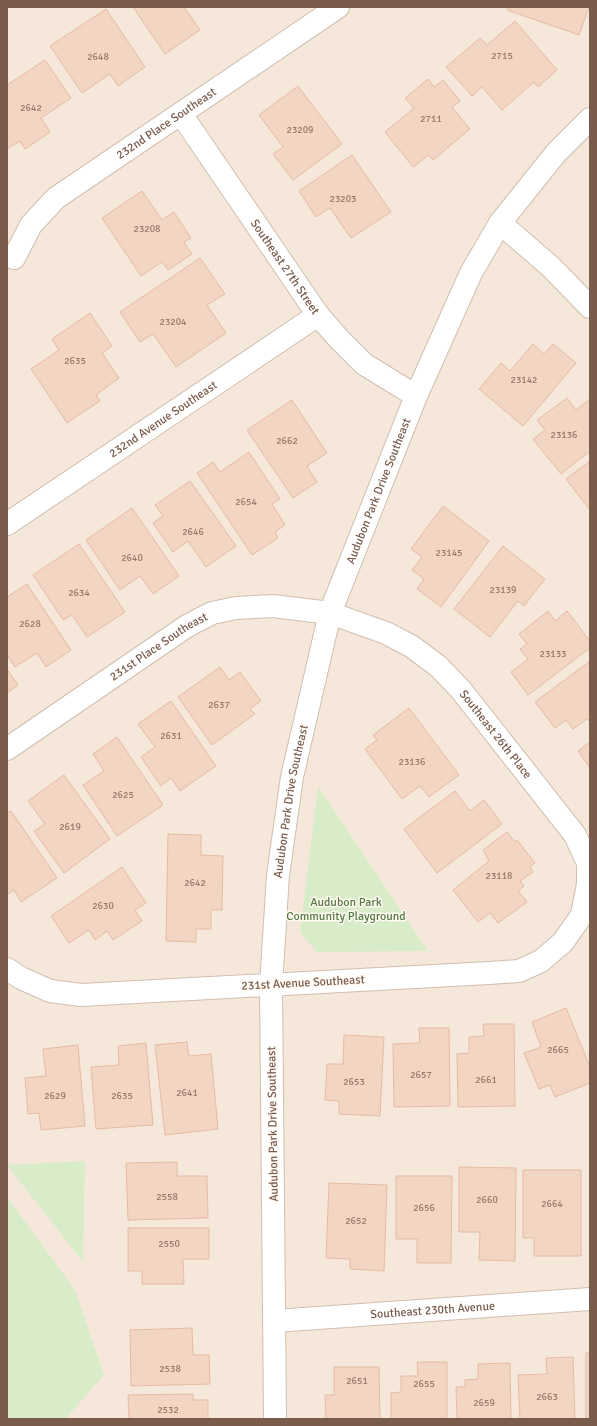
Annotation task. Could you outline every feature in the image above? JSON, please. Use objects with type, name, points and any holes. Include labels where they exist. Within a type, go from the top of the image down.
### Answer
[{"type":"street","name":"232nd Place Southeast","points":[[14,258],[31,225],[56,198],[338,7]]},
{"type":"street","name":"Southeast 27th Street","points":[[181,114],[318,314],[339,339],[364,364],[416,396]]},
{"type":"street","name":"Audubon Park Drive Southeast","points":[[275,1419],[271,984],[278,875],[292,777],[330,613],[416,396],[471,273],[500,223],[556,153],[590,120]]},
{"type":"street","points":[[500,223],[552,267],[590,307]]},
{"type":"street","name":"232nd Avenue Southeast","points":[[7,524],[318,314]]},
{"type":"street","name":"231st Place Southeast","points":[[7,748],[187,626],[212,613],[236,608],[273,606],[330,613]]},
{"type":"street","name":"Southeast 26th Place","points":[[330,613],[386,633],[411,646],[438,666],[461,690],[575,835],[588,863],[588,884],[582,915]]},
{"type":"street","name":"231st Avenue Southeast","points":[[7,969],[21,978],[50,991],[81,995],[489,973],[520,970],[541,961],[564,942],[582,915]]},
{"type":"street","name":"Southeast 230th Avenue","points":[[275,1321],[590,1299]]},
{"type":"shaded area","points":[[7,7],[590,7],[590,1419],[45,1419],[7,1404]]},
{"type":"green space","name":"Audubon Park Community Playground","points":[[318,786],[428,951],[317,952],[300,932]]},
{"type":"green space","points":[[85,1161],[83,1262],[7,1165]]},
{"type":"green space","points":[[7,1197],[75,1290],[104,1375],[65,1419],[7,1419]]},
{"type":"building","points":[[133,7],[187,7],[185,8],[200,30],[165,54]]},
{"type":"building","points":[[508,7],[589,7],[579,35],[507,10]]},
{"type":"building","points":[[106,9],[145,67],[118,86],[110,74],[82,93],[50,46]]},
{"type":"building","points":[[515,21],[557,70],[538,87],[534,82],[502,110],[482,87],[472,96],[446,67],[480,38],[487,45]]},
{"type":"building","points":[[45,60],[71,98],[41,118],[50,132],[25,149],[20,141],[8,148],[7,85]]},
{"type":"building","points":[[428,79],[434,87],[443,80],[460,101],[452,107],[470,129],[433,160],[429,155],[413,167],[385,132],[414,108],[405,98]]},
{"type":"building","points":[[298,86],[342,144],[293,180],[273,154],[283,147],[259,115]]},
{"type":"building","points":[[352,155],[391,212],[351,238],[330,208],[316,217],[299,191]]},
{"type":"building","points":[[142,191],[162,220],[174,212],[191,238],[184,242],[192,254],[168,270],[162,262],[141,276],[102,218]]},
{"type":"building","points":[[200,258],[225,294],[207,305],[226,333],[176,367],[153,334],[140,342],[120,312]]},
{"type":"building","points":[[90,313],[112,346],[102,353],[119,378],[96,395],[100,401],[67,423],[31,369],[59,350],[52,339]]},
{"type":"building","points":[[533,344],[544,354],[553,344],[576,363],[523,426],[479,389],[501,363],[510,371]]},
{"type":"building","points":[[567,398],[576,410],[590,399],[590,451],[561,474],[533,439],[545,430],[537,420]]},
{"type":"building","points":[[292,400],[327,453],[307,466],[317,482],[293,498],[247,430]]},
{"type":"building","points":[[249,452],[280,499],[272,504],[285,525],[275,532],[278,538],[252,555],[197,473],[213,462],[220,472]]},
{"type":"building","points":[[590,461],[590,510],[566,479]]},
{"type":"building","points":[[190,481],[236,546],[206,567],[188,541],[173,552],[153,523],[163,516],[155,505]]},
{"type":"building","points":[[443,506],[489,541],[441,607],[417,589],[424,579],[412,570],[422,557],[411,549]]},
{"type":"building","points":[[132,508],[179,576],[153,594],[140,576],[120,590],[86,540]]},
{"type":"building","points":[[79,544],[125,612],[87,637],[72,615],[63,620],[33,575]]},
{"type":"building","points":[[503,546],[545,579],[524,606],[518,601],[490,637],[454,609]]},
{"type":"building","points":[[27,584],[71,650],[46,667],[37,653],[15,667],[7,655],[7,597]]},
{"type":"building","points":[[548,611],[555,621],[567,611],[590,641],[590,648],[528,695],[511,672],[528,659],[520,649],[527,644],[519,634]]},
{"type":"building","points":[[590,661],[590,722],[587,719],[573,729],[566,720],[555,728],[535,702]]},
{"type":"building","points":[[220,667],[229,680],[240,672],[261,701],[250,709],[255,714],[212,745],[178,697]]},
{"type":"building","points":[[7,669],[18,685],[7,693]]},
{"type":"building","points":[[171,701],[216,766],[180,791],[171,778],[161,786],[141,757],[155,747],[138,724]]},
{"type":"building","points":[[409,708],[459,775],[429,797],[420,786],[402,799],[365,749],[377,740],[373,735]]},
{"type":"building","points":[[117,737],[163,805],[117,836],[83,785],[104,771],[93,754]]},
{"type":"building","points":[[590,742],[590,768],[578,751]]},
{"type":"building","points":[[64,775],[110,839],[64,873],[34,831],[45,824],[28,801]]},
{"type":"building","points":[[455,791],[470,811],[484,800],[502,824],[437,873],[404,829]]},
{"type":"building","points":[[11,811],[57,878],[21,902],[14,890],[7,895],[7,813]]},
{"type":"building","points":[[507,832],[515,842],[517,840],[535,863],[530,866],[533,872],[520,881],[524,886],[518,891],[527,902],[498,923],[490,913],[478,922],[453,890],[489,861],[483,850]]},
{"type":"building","points":[[168,834],[201,835],[201,855],[223,856],[222,910],[211,910],[211,929],[196,929],[196,942],[166,941]]},
{"type":"building","points":[[122,867],[146,903],[135,910],[142,921],[113,940],[107,931],[95,940],[89,930],[69,943],[51,916]]},
{"type":"building","points":[[566,1008],[590,1067],[590,1083],[555,1097],[550,1085],[539,1089],[524,1053],[541,1047],[532,1022]]},
{"type":"building","points":[[483,1024],[514,1024],[515,1106],[458,1107],[457,1054],[469,1053],[469,1037],[484,1036]]},
{"type":"building","points":[[419,1028],[449,1028],[450,1106],[394,1107],[393,1044],[420,1043]]},
{"type":"building","points":[[344,1035],[384,1037],[380,1116],[339,1114],[339,1101],[325,1100],[327,1064],[343,1064]]},
{"type":"building","points":[[187,1042],[189,1056],[211,1054],[218,1129],[165,1135],[155,1045]]},
{"type":"building","points":[[146,1043],[153,1125],[96,1129],[91,1067],[119,1065],[118,1046]]},
{"type":"building","points":[[78,1045],[85,1126],[41,1130],[39,1113],[28,1114],[25,1078],[46,1076],[43,1049]]},
{"type":"building","points":[[177,1162],[177,1176],[207,1176],[208,1218],[128,1220],[126,1163]]},
{"type":"building","points":[[459,1167],[516,1168],[515,1261],[479,1260],[480,1232],[459,1232]]},
{"type":"building","points":[[523,1170],[581,1170],[581,1256],[534,1256],[534,1238],[523,1238]]},
{"type":"building","points":[[396,1176],[452,1176],[451,1263],[417,1263],[417,1239],[396,1239]]},
{"type":"building","points":[[329,1183],[387,1185],[384,1271],[350,1269],[350,1259],[326,1258]]},
{"type":"building","points":[[128,1228],[209,1228],[209,1259],[183,1259],[184,1284],[142,1284],[142,1271],[128,1271]]},
{"type":"building","points":[[192,1328],[193,1355],[209,1355],[210,1384],[131,1386],[130,1330]]},
{"type":"building","points":[[586,1353],[590,1353],[590,1419],[586,1419]]},
{"type":"building","points":[[573,1357],[575,1419],[520,1419],[518,1375],[547,1374],[546,1358]]},
{"type":"building","points":[[417,1362],[447,1362],[447,1419],[391,1419],[391,1393],[401,1392],[401,1376],[418,1376]]},
{"type":"building","points":[[510,1363],[511,1419],[457,1419],[456,1387],[465,1387],[465,1380],[478,1379],[478,1364]]},
{"type":"building","points":[[334,1367],[379,1367],[380,1419],[326,1419],[325,1395],[334,1395]]},
{"type":"building","points":[[193,1394],[193,1400],[208,1400],[208,1419],[129,1419],[128,1395]]}]
